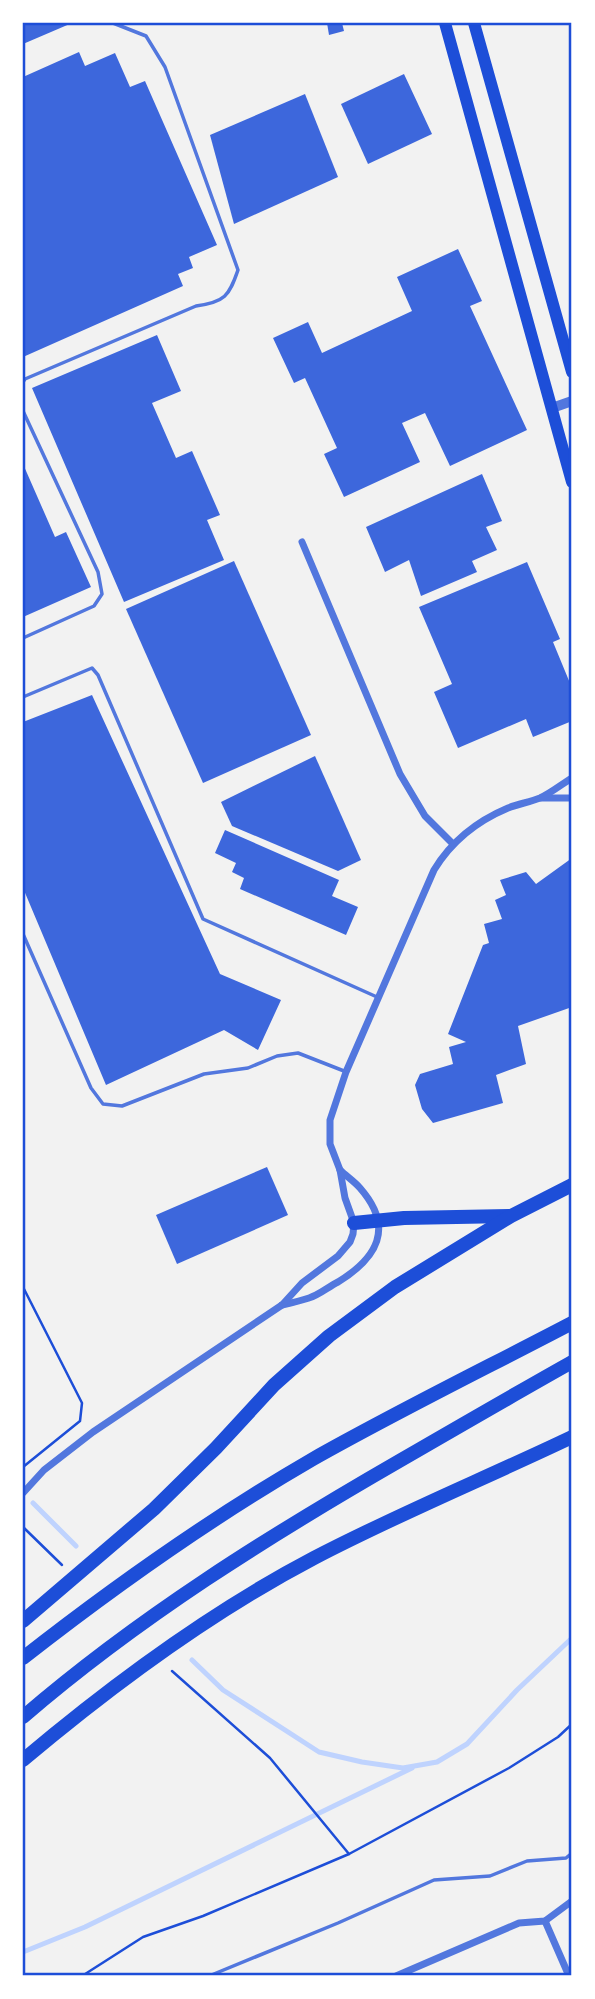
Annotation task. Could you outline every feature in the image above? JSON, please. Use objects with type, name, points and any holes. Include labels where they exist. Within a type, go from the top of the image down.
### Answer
[{"type":"highway","points":[[23,1621],[154,1509],[216,1448],[274,1385],[329,1336],[395,1287],[510,1216],[572,1185]]},
{"type":"highway","points":[[354,1223],[510,1216]]},
{"type":"highway","points":[[23,1658],[156,1558],[311,1460],[572,1323]]},
{"type":"highway","points":[[23,1717],[146,1621],[250,1549],[572,1362]]},
{"type":"highway","points":[[23,1760],[99,1698],[182,1639],[270,1583],[359,1536],[572,1437]]},
{"type":"main road","points":[[445,23],[572,482]]},
{"type":"main road","points":[[474,23],[572,372]]},
{"type":"street","points":[[552,408],[572,401]]},
{"type":"street","points":[[302,542],[400,774],[425,816],[453,845]]},
{"type":"street","points":[[23,1493],[44,1470],[93,1432],[282,1305],[302,1283],[345,1250],[353,1234],[354,1223],[330,1144],[329,1132],[334,1104],[434,870],[453,845],[494,814],[540,798],[572,778]]},
{"type":"street","points":[[540,798],[572,797]]},
{"type":"street","points":[[282,1305],[312,1297],[360,1267],[377,1243],[377,1220],[373,1208],[360,1188],[340,1170]]},
{"type":"street","points":[[397,1976],[519,1923],[545,1921],[572,1901]]},
{"type":"street","points":[[545,1921],[569,1976]]},
{"type":"lane","points":[[23,382],[197,306],[213,303],[230,292],[238,270],[165,67],[146,36],[113,23]]},
{"type":"lane","points":[[23,411],[98,572],[102,594],[94,606],[23,638]]},
{"type":"lane","points":[[23,696],[92,668],[98,675],[203,919],[378,997]]},
{"type":"lane","points":[[23,934],[90,1088],[103,1104],[122,1106],[204,1074],[248,1068],[277,1056],[298,1053],[346,1072]]},
{"type":"lane","points":[[209,1976],[434,1880],[490,1876],[527,1861],[566,1858],[572,1853]]},
{"type":"path","points":[[23,1287],[82,1403],[80,1421],[23,1467]]},
{"type":"path","points":[[23,1527],[62,1565]]},
{"type":"path","points":[[172,1671],[270,1758],[349,1854]]},
{"type":"path","points":[[82,1976],[143,1937],[203,1916],[349,1854],[509,1768],[558,1737],[572,1724]]},
{"type":"building","points":[[23,23],[72,23],[23,44]]},
{"type":"building","points":[[327,23],[342,23],[344,31],[329,35]]},
{"type":"building","points":[[79,52],[85,66],[115,53],[130,87],[145,81],[217,245],[189,257],[193,268],[178,274],[183,286],[23,357],[23,77]]},
{"type":"building","points":[[404,74],[432,134],[368,164],[341,104]]},
{"type":"building","points":[[305,94],[338,177],[234,224],[210,135]]},
{"type":"building","points":[[458,249],[482,301],[470,306],[527,430],[450,466],[425,413],[402,423],[420,462],[344,497],[324,454],[337,448],[305,378],[294,383],[273,338],[308,322],[322,353],[412,311],[397,277]]},
{"type":"building","points":[[157,335],[181,391],[152,403],[176,458],[192,451],[220,515],[207,520],[224,560],[124,602],[32,388]]},
{"type":"building","points":[[23,464],[55,537],[66,532],[91,587],[23,617]]},
{"type":"building","points":[[482,474],[502,521],[486,527],[497,550],[472,561],[477,572],[421,596],[409,560],[385,572],[366,527]]},
{"type":"building","points":[[234,561],[311,735],[203,783],[126,609]]},
{"type":"building","points":[[527,562],[560,639],[553,642],[572,688],[572,721],[533,737],[526,719],[458,748],[434,692],[452,684],[419,607]]},
{"type":"building","points":[[92,695],[220,974],[281,1000],[258,1050],[224,1030],[106,1085],[23,888],[23,722]]},
{"type":"building","points":[[315,756],[361,860],[338,871],[232,826],[221,802]]},
{"type":"building","points":[[225,830],[339,880],[332,896],[358,907],[346,935],[240,889],[244,878],[232,872],[236,863],[215,853]]},
{"type":"building","points":[[572,858],[572,1007],[518,1026],[526,1064],[496,1075],[503,1103],[433,1123],[422,1109],[415,1085],[420,1074],[453,1064],[449,1047],[466,1042],[448,1034],[483,945],[489,943],[484,924],[502,919],[495,900],[506,895],[500,880],[526,872],[536,884]]},
{"type":"building","points":[[267,1167],[288,1215],[177,1264],[156,1215]]},
{"type":"waterway","points":[[33,1503],[76,1546]]},
{"type":"waterway","points":[[192,1660],[223,1690],[319,1752],[403,1768],[437,1762],[467,1744],[517,1690],[572,1638]]},
{"type":"waterway","points":[[23,1952],[85,1927],[412,1768]]}]
